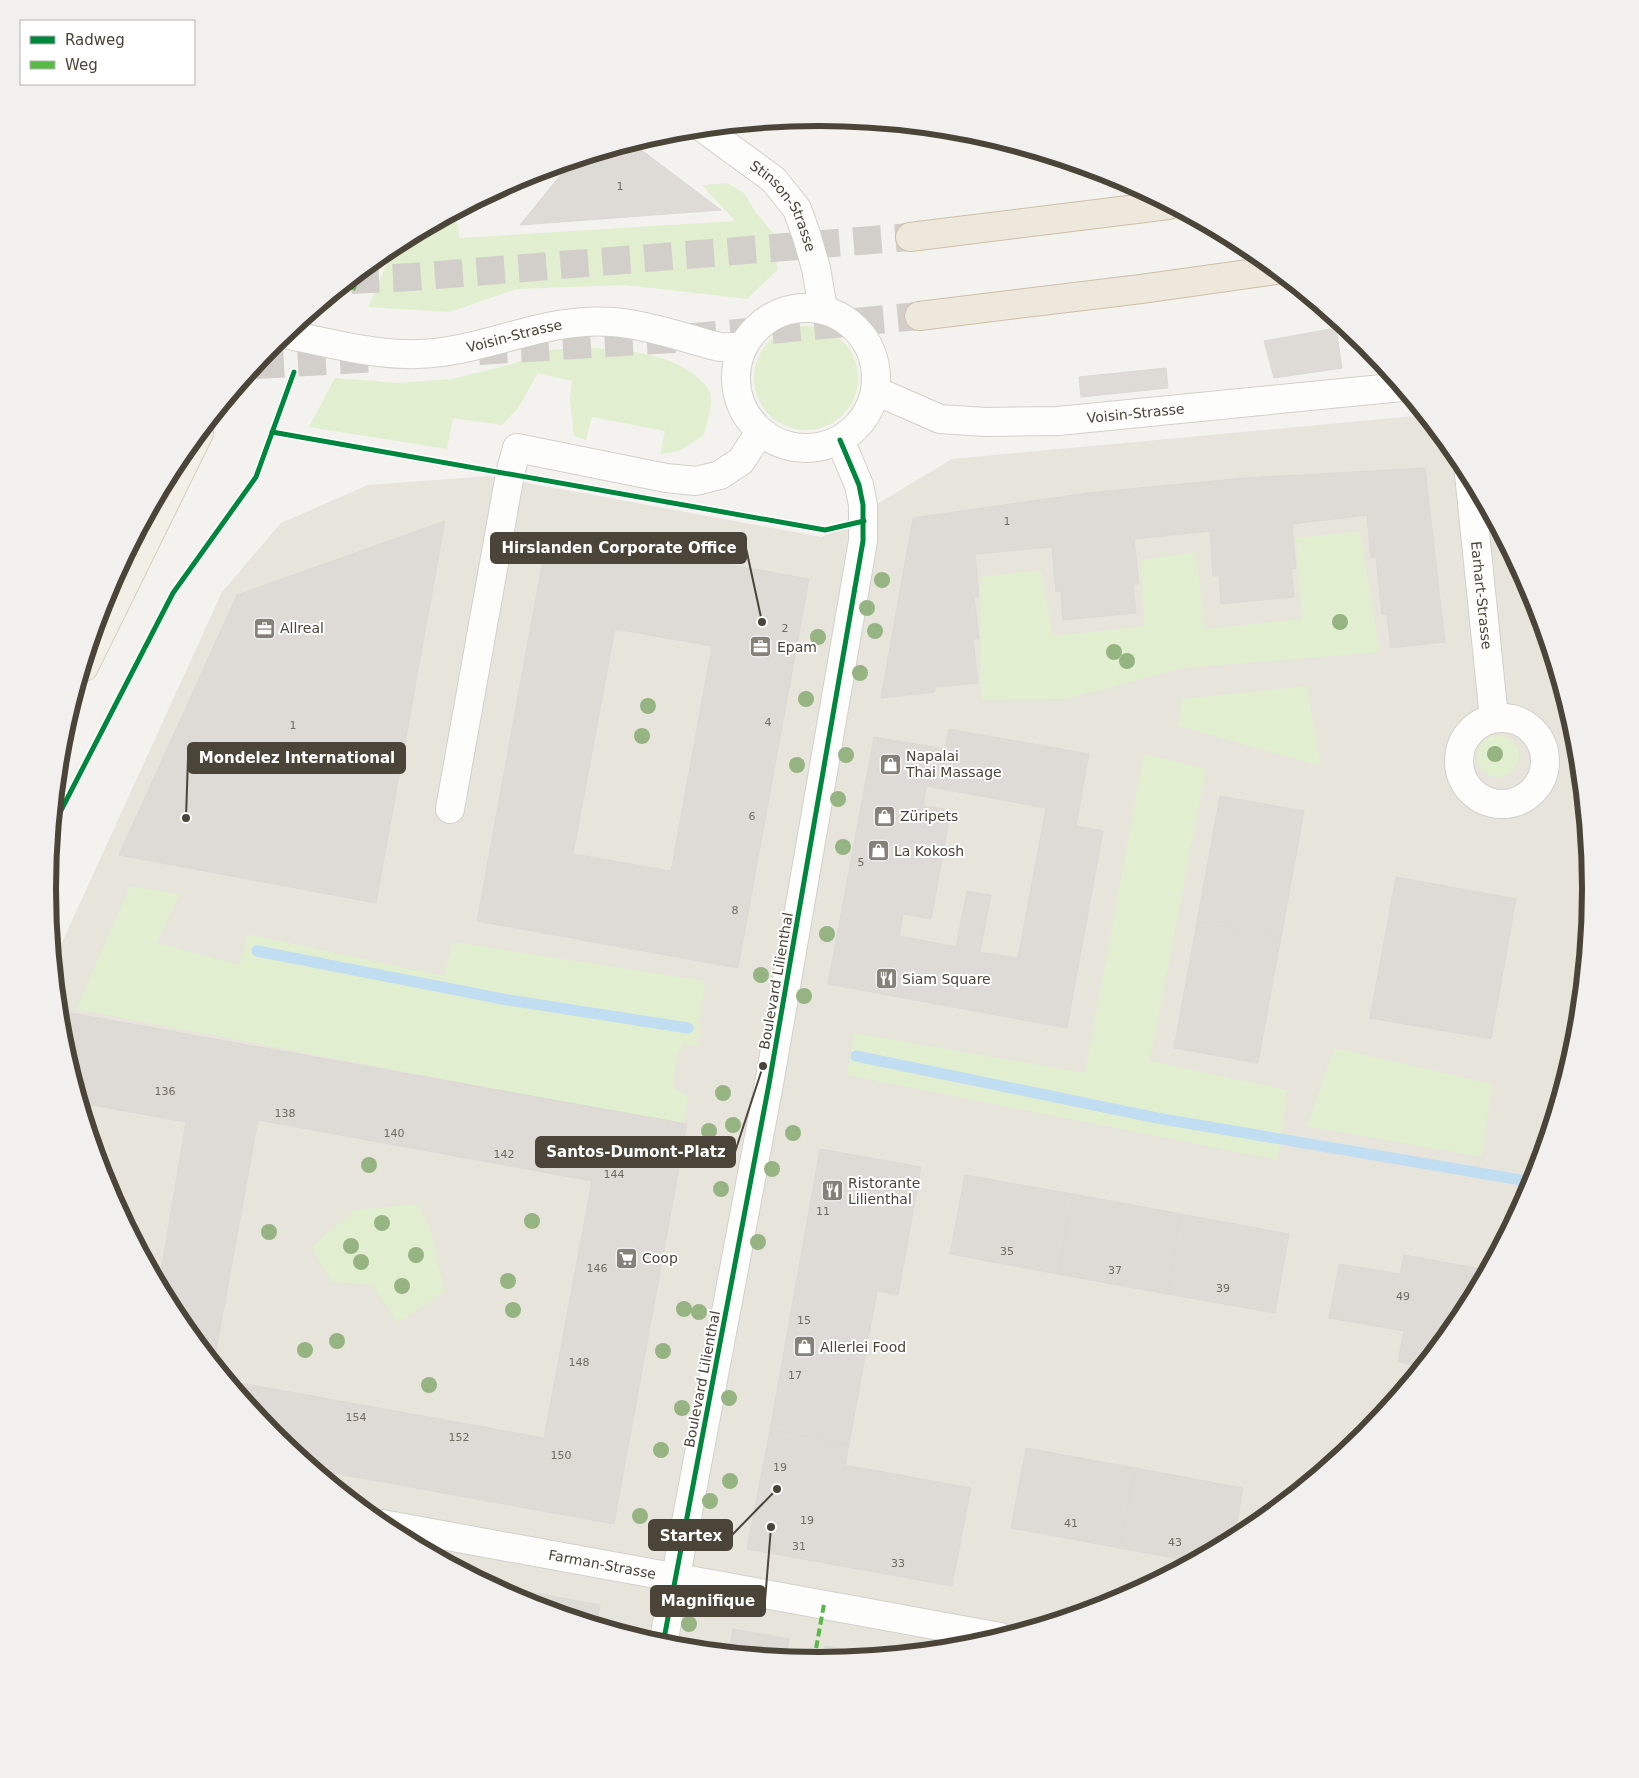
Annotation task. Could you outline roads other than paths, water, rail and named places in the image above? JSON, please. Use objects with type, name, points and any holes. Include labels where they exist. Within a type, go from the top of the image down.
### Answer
[{"type":"highway","points":[[910,237],[1159,205]]},
{"type":"highway","points":[[919,316],[1141,289],[1268,271]]},
{"type":"main road","points":[[102,632],[179,475]]},
{"type":"street","name":"Stinson-Strasse","points":[[711,133],[774,180],[796,209],[809,245],[823,309]]},
{"type":"street","points":[[800,307],[823,309],[848,320],[866,340],[876,364],[876,391],[869,410],[856,427],[840,440],[813,448],[785,445],[760,432],[745,414],[737,392],[736,369],[742,346],[757,327],[776,313],[800,307]]},
{"type":"street","name":"Voisin-Strasse","points":[[294,336],[357,350],[414,354],[440,353],[473,347],[541,327],[578,322],[613,322],[659,329],[721,348],[742,346]]},
{"type":"street","name":"Voisin-Strasse","points":[[876,391],[940,419],[985,422],[1058,421],[1394,388]]},
{"type":"street","points":[[450,809],[510,474],[517,448],[666,478],[696,481],[720,475],[741,461],[760,432]]},
{"type":"street","name":"Boulevard Lilienthal","points":[[664,1636],[769,1084],[863,541],[863,505],[859,485],[840,440]]},
{"type":"street","name":"Earhart-Strasse","points":[[1471,492],[1494,718]]},
{"type":"street","name":"Farman-Strasse","points":[[400,1527],[676,1576],[977,1636]]},
{"type":"waterway","points":[[257,951],[508,1000],[688,1028]]},
{"type":"waterway","points":[[856,1056],[1157,1118],[1525,1181]]},
{"type":"tunnel","points":[[360,280],[910,237]]},
{"type":"tunnel","points":[[479,351],[673,339],[919,316]]},
{"type":"tunnel","points":[[266,364],[379,358]]},
{"type":"place","name":"Hirslanden Corporate Office","points":[[762,622]]},
{"type":"place","name":"Allreal","points":[[264,628]]},
{"type":"place","name":"Epam","points":[[761,647]]},
{"type":"place","name":"Napalai Thai Massage","points":[[890,764]]},
{"type":"place","name":"Züripets","points":[[884,816]]},
{"type":"place","name":"Mondelez International","points":[[186,818]]},
{"type":"place","name":"La Kokosh","points":[[878,851]]},
{"type":"place","name":"Siam Square","points":[[886,979]]},
{"type":"place","name":"Santos-Dumont-Platz","points":[[763,1066]]},
{"type":"place","name":"Ristorante Lilienthal","points":[[832,1191]]},
{"type":"place","name":"Coop","points":[[626,1258]]},
{"type":"place","name":"Allerlei Food","points":[[804,1347]]},
{"type":"place","name":"Startex","points":[[777,1489]]},
{"type":"place","name":"Magnifique","points":[[771,1527]]}]
